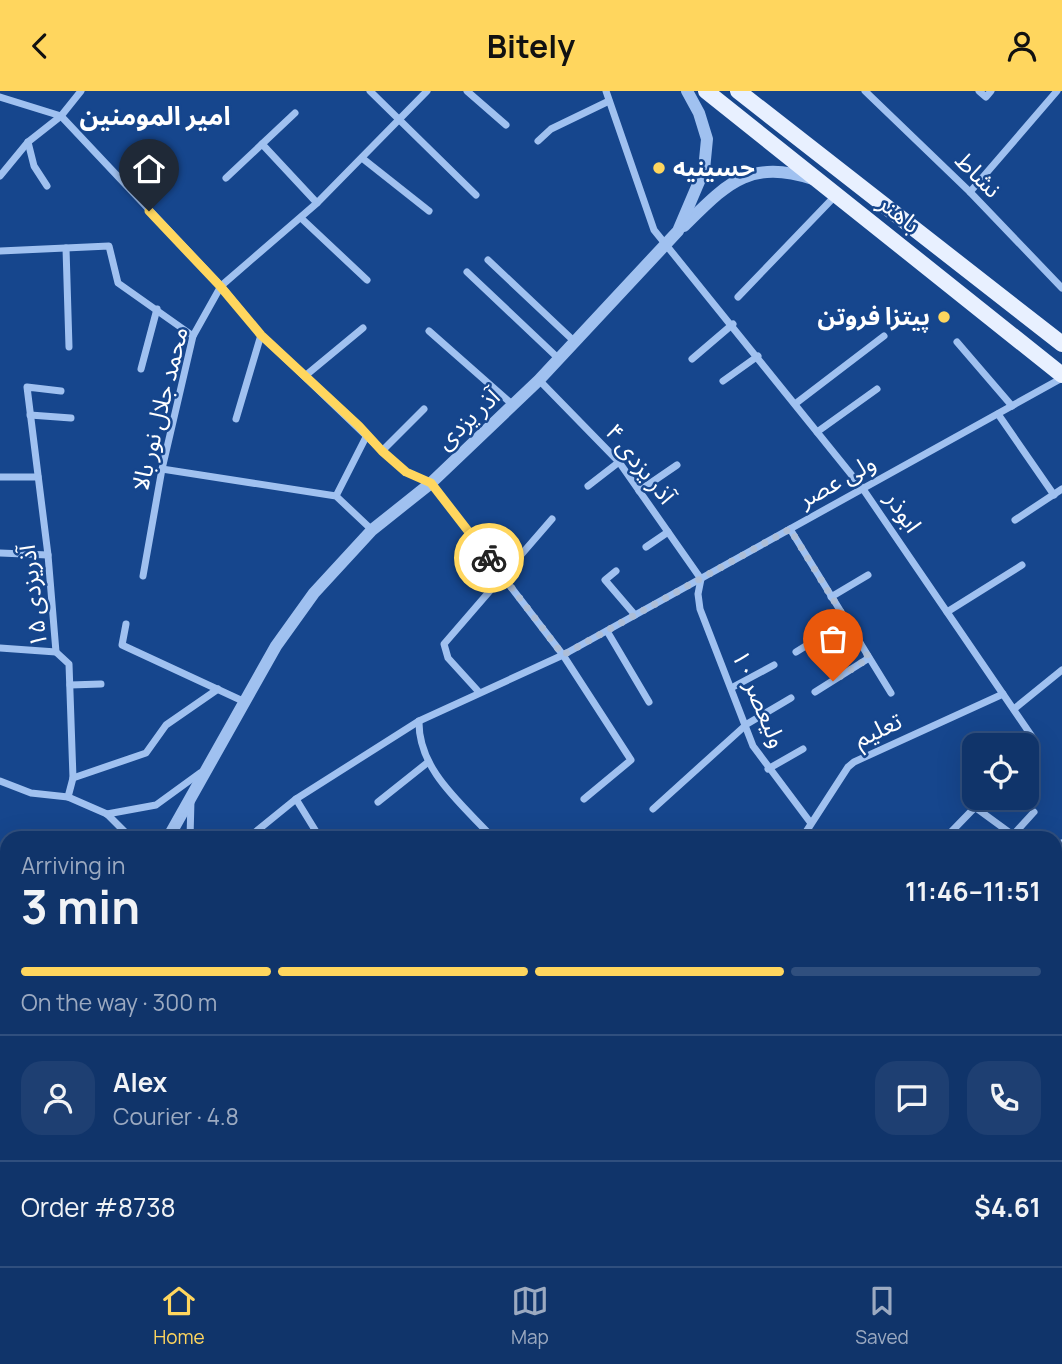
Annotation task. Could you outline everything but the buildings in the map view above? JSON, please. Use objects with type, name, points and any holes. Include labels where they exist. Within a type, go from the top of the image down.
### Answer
[{"type":"main road","name":"باهنر","points":[[706,91],[825,183],[1062,377]]},
{"type":"main road","name":"باهنر","points":[[741,92],[1062,344]]},
{"type":"street","points":[[0,176],[28,142],[61,117],[81,91]]},
{"type":"street","points":[[370,91],[476,195]]},
{"type":"street","name":"محمد جلال نور بالا","points":[[143,576],[162,469],[193,336],[220,286],[317,203],[427,91]]},
{"type":"street","points":[[467,91],[506,125]]},
{"type":"street","name":"ابوذر","points":[[606,91],[654,230],[733,324],[863,489],[1030,733]]},
{"type":"street","name":"آذر یزدی","points":[[173,831],[276,646],[314,593],[372,530],[431,483],[539,380],[668,245],[678,231],[704,170],[707,139],[699,113],[687,91]]},
{"type":"street","points":[[979,91],[986,96],[991,91]]},
{"type":"street","points":[[970,192],[1058,91]]},
{"type":"street","name":"نشاط","points":[[868,92],[970,192],[1062,288]]},
{"type":"street","points":[[0,97],[61,117],[220,286],[261,335],[406,472],[431,483],[563,655],[631,760],[584,799]]},
{"type":"street","points":[[538,141],[562,123],[609,101]]},
{"type":"street","points":[[226,178],[295,113]]},
{"type":"street","points":[[28,142],[34,166],[47,186]]},
{"type":"street","points":[[262,144],[317,203]]},
{"type":"street","points":[[362,158],[429,211]]},
{"type":"street","points":[[678,231],[722,189],[738,179],[769,170],[790,172],[825,183]]},
{"type":"street","points":[[738,297],[838,194]]},
{"type":"street","points":[[301,218],[366,280]]},
{"type":"street","points":[[0,251],[109,246],[118,283],[193,336]]},
{"type":"street","points":[[66,248],[69,347]]},
{"type":"street","points":[[488,260],[576,343]]},
{"type":"street","points":[[467,272],[559,359]]},
{"type":"street","points":[[141,369],[157,309]]},
{"type":"street","points":[[692,359],[733,324]]},
{"type":"street","points":[[305,376],[363,328]]},
{"type":"street","points":[[429,331],[513,405]]},
{"type":"street","points":[[236,419],[261,335]]},
{"type":"street","points":[[795,404],[884,336]]},
{"type":"street","points":[[957,342],[1012,406]]},
{"type":"street","points":[[723,381],[758,356]]},
{"type":"street","name":"ولی عصر","points":[[257,831],[296,799],[419,721],[478,691],[563,655],[1062,377]]},
{"type":"street","name":"۴ آذر یزدی","points":[[539,380],[619,462],[701,579]]},
{"type":"street","name":"۱۵ آذریزدی","points":[[61,390],[27,387],[48,555],[56,652],[69,664],[73,778],[68,797]]},
{"type":"street","points":[[817,432],[877,389]]},
{"type":"street","points":[[382,451],[424,409]]},
{"type":"street","points":[[998,414],[1054,495]]},
{"type":"street","points":[[30,415],[71,418]]},
{"type":"street","points":[[336,496],[367,435]]},
{"type":"street","points":[[588,486],[619,462]]},
{"type":"street","points":[[639,491],[677,465]]},
{"type":"street","points":[[162,469],[336,496],[372,530]]},
{"type":"street","points":[[0,477],[38,477]]},
{"type":"street","points":[[1015,520],[1062,489]]},
{"type":"street","points":[[478,691],[448,658],[444,644],[552,519]]},
{"type":"street","points":[[790,529],[891,693]]},
{"type":"street","points":[[646,547],[668,532]]},
{"type":"street","points":[[0,553],[48,555]]},
{"type":"street","points":[[947,612],[1023,565]]},
{"type":"street","points":[[616,571],[605,580],[635,615]]},
{"type":"street","points":[[831,597],[868,575]]},
{"type":"street","name":"۱۰ ولیعصر","points":[[701,579],[698,594],[700,609],[733,687],[753,745],[810,823]]},
{"type":"street","points":[[796,652],[846,621]]},
{"type":"street","points":[[125,624],[122,645],[245,702]]},
{"type":"street","points":[[607,631],[649,702]]},
{"type":"street","points":[[0,648],[56,652]]},
{"type":"street","points":[[815,692],[869,658]]},
{"type":"street","points":[[733,687],[774,665]]},
{"type":"street","points":[[1014,709],[1062,670]]},
{"type":"street","points":[[69,685],[101,684]]},
{"type":"street","points":[[73,778],[146,753],[166,725],[218,689]]},
{"type":"street","name":"تعلیم","points":[[806,831],[854,762],[1003,694]]},
{"type":"street","points":[[653,809],[747,724],[791,698]]},
{"type":"street","points":[[419,721],[421,747],[427,764],[487,831]]},
{"type":"street","points":[[768,769],[803,748]]},
{"type":"street","points":[[378,802],[427,764]]},
{"type":"street","points":[[107,814],[156,805],[208,767]]},
{"type":"street","points":[[0,781],[31,793],[68,797],[107,814],[124,831]]},
{"type":"street","points":[[190,831],[191,799]]},
{"type":"street","points":[[296,799],[316,831]]},
{"type":"street","points":[[952,831],[974,810]]},
{"type":"street","points":[[979,810],[1008,831]]},
{"type":"street","points":[[1017,831],[1034,812]]},
{"type":"way so far","points":[[489,558],[563,655],[790,529],[869,658],[833,681]]},
{"type":"place","name":"حسینیه","points":[[659,168]]},
{"type":"place","name":"پیتزا فروتن","points":[[944,317]]},
{"type":"district","name":"امیر المومنین","points":[[155,116]]},
{"type":"route","points":[[149,211],[220,286],[261,335],[406,472],[431,483],[489,558]]}]
